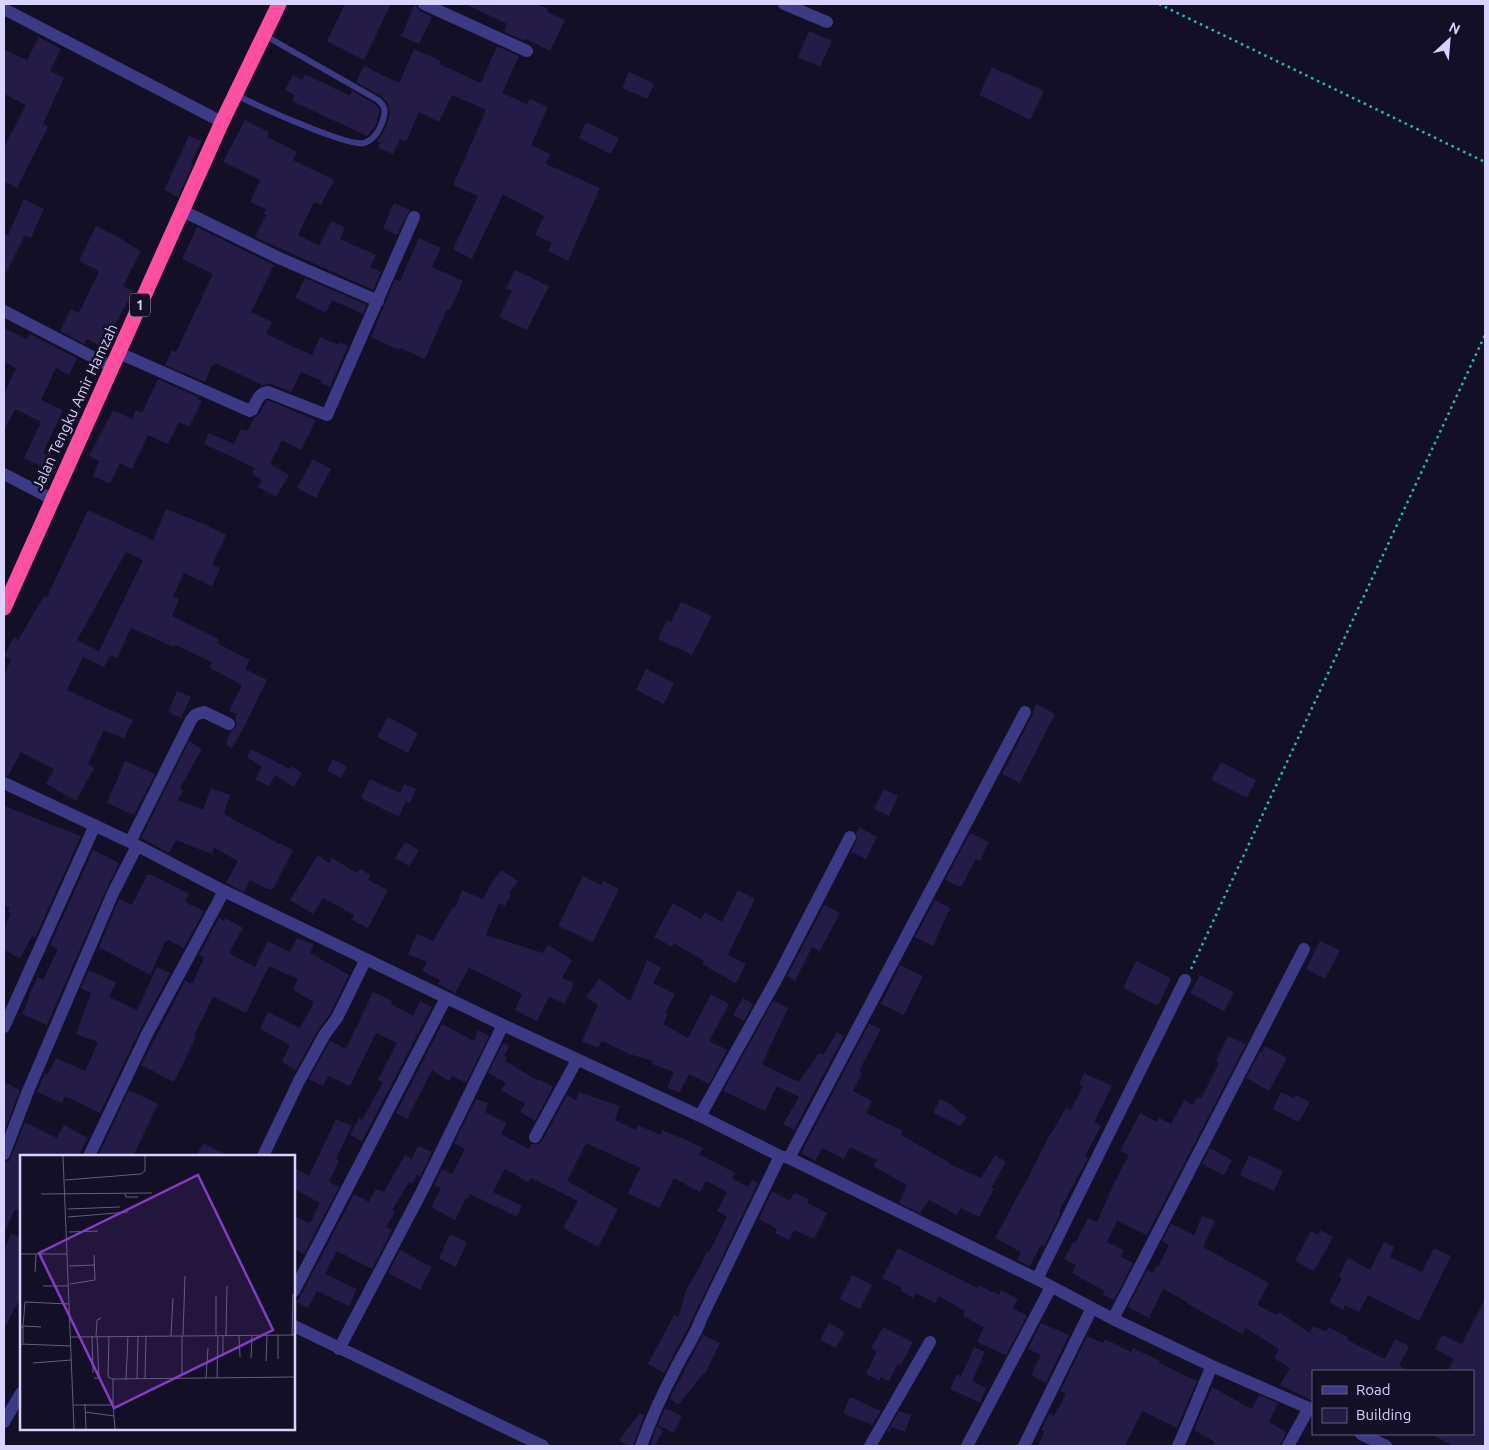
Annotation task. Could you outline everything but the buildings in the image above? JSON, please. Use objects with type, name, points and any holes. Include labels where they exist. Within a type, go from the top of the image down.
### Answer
[{"type":"highway","name":"Jalan Tengku Amir Hamzah","points":[[4,608],[222,122],[279,4]]},
{"type":"street","points":[[424,4],[527,52]]},
{"type":"street","points":[[784,4],[827,22]]},
{"type":"street","points":[[4,9],[222,122]]},
{"type":"street","points":[[183,211],[279,258],[378,301]]},
{"type":"street","points":[[119,353],[250,411],[260,395],[268,392],[326,414],[414,217]]},
{"type":"street","points":[[4,311],[112,367]]},
{"type":"street","points":[[4,474],[52,500]]},
{"type":"street","points":[[4,1154],[28,1091],[134,844],[191,720],[196,715],[204,712],[229,724]]},
{"type":"street","points":[[640,1446],[655,1407],[681,1357],[695,1335],[701,1319],[785,1157],[1024,712]]},
{"type":"street","points":[[4,783],[95,825],[224,891],[446,998],[700,1116],[1037,1278],[1113,1319],[1212,1366],[1311,1409],[1288,1446]]},
{"type":"street","points":[[4,1027],[95,825]]},
{"type":"street","points":[[700,1116],[776,980],[850,836]]},
{"type":"street","points":[[89,1155],[147,1034],[224,891]]},
{"type":"street","points":[[1113,1319],[1304,949]]},
{"type":"street","points":[[263,1155],[325,1034],[337,1018],[366,959]]},
{"type":"street","points":[[1037,1278],[1186,980]]},
{"type":"street","points":[[295,1289],[446,998]]},
{"type":"street","points":[[339,1349],[422,1191],[503,1025]]},
{"type":"street","points":[[535,1137],[576,1060]]},
{"type":"street","points":[[967,1446],[1051,1286]]},
{"type":"street","points":[[1024,1446],[1092,1308]]},
{"type":"street","points":[[295,1327],[543,1446]]},
{"type":"street","points":[[870,1446],[930,1342]]},
{"type":"street","points":[[1178,1446],[1192,1417],[1195,1405],[1212,1366]]},
{"type":"street","points":[[4,1422],[20,1395]]},
{"type":"street","points":[[1363,1435],[1386,1446]]},
{"type":"lane","points":[[236,95],[276,115],[355,143],[369,141],[382,123],[385,110],[378,100],[264,35]]},
{"type":"path","points":[[1158,4],[1485,162]]},
{"type":"path","points":[[1186,980],[1485,335]]}]
